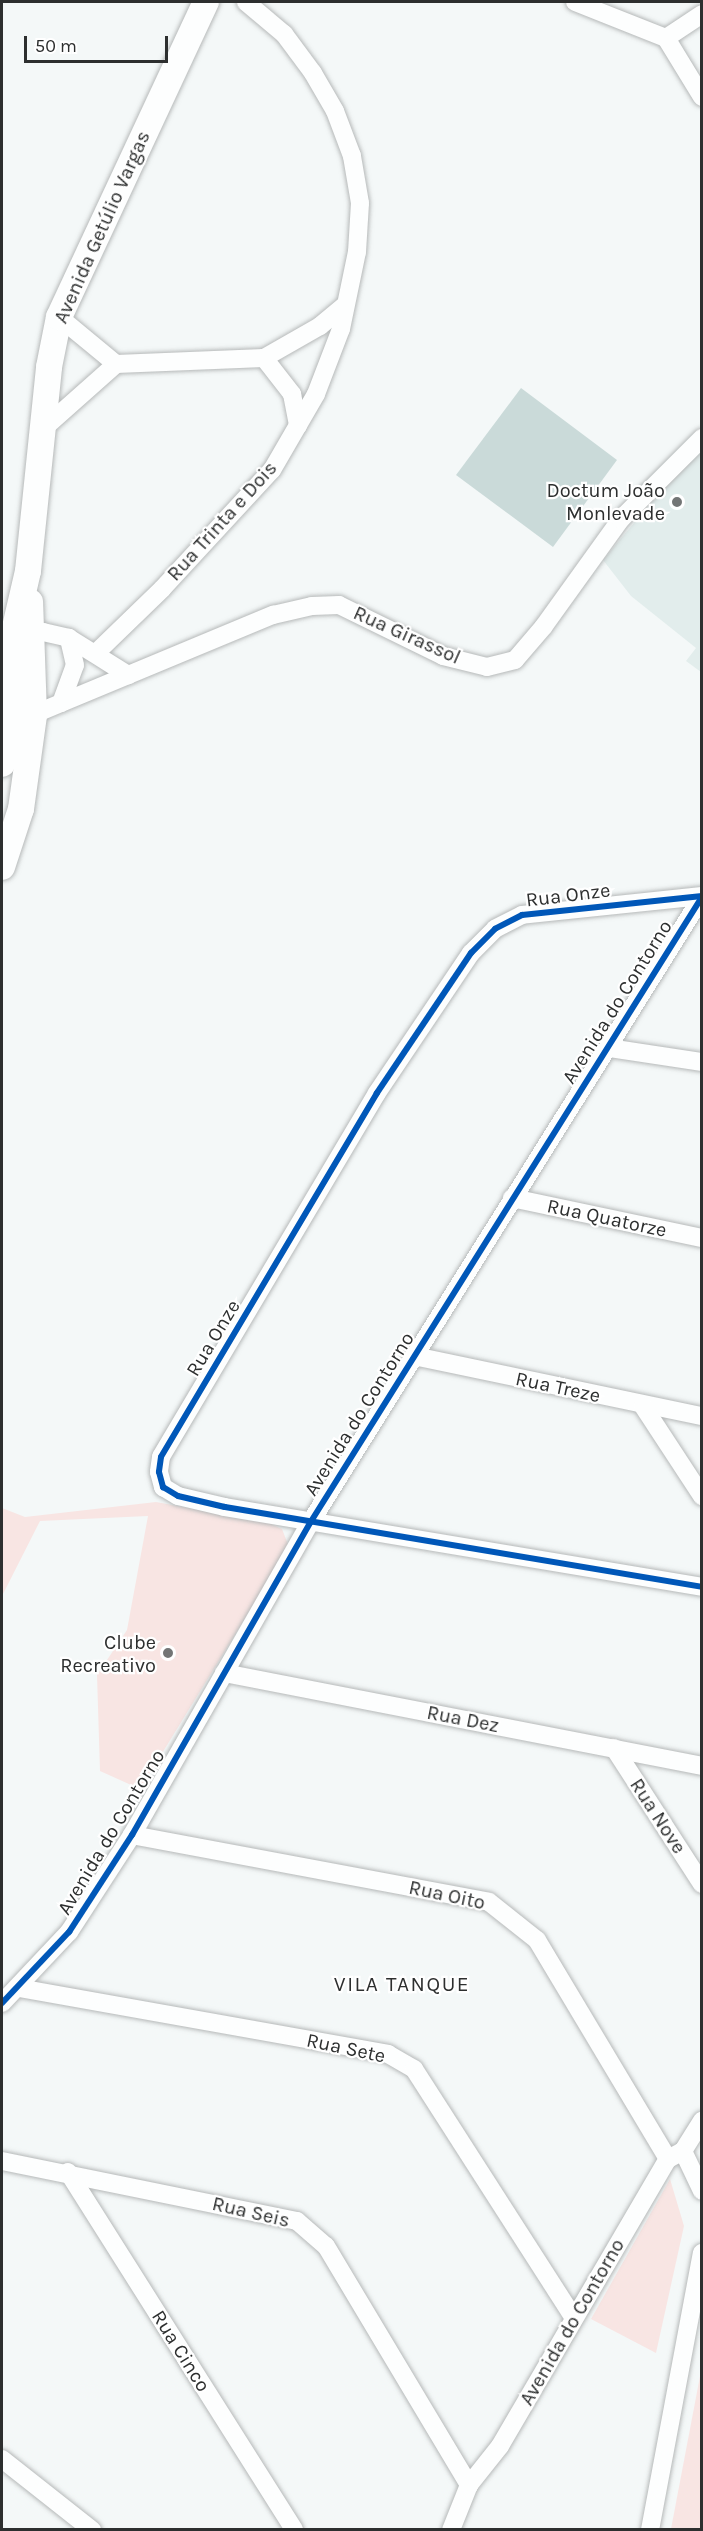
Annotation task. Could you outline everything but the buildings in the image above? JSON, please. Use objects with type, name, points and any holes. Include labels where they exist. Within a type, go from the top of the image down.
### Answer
[{"type":"main road","name":"Avenida Getúlio Vargas","points":[[2,764],[23,634],[44,428],[59,316],[206,2]]},
{"type":"main road","name":"Avenida Getúlio Vargas","points":[[2,867],[21,809],[34,715],[23,634]]},
{"type":"street","name":"Rua Trinta e Dois","points":[[97,652],[162,589],[272,470],[316,394],[341,330],[357,252],[360,203],[352,156],[335,111],[314,73],[284,34],[246,2]]},
{"type":"street","points":[[575,2],[666,39],[702,97]]},
{"type":"street","points":[[666,39],[702,14]]},
{"type":"street","points":[[44,428],[116,364],[264,358],[320,326],[345,305]]},
{"type":"street","points":[[59,316],[116,364]]},
{"type":"street","points":[[264,358],[292,394],[298,425]]},
{"type":"street","name":"Rua Girassol","points":[[9,723],[34,715],[273,615],[339,604],[443,656],[487,667],[515,660],[621,519],[702,438]]},
{"type":"street","points":[[23,634],[69,638],[97,652],[128,675]]},
{"type":"street","points":[[61,703],[75,664],[69,638]]},
{"type":"street","name":"Avenida do Contorno","points":[[2,2003],[19,1988],[69,1932],[132,1835],[310,1524],[702,897]]},
{"type":"street","name":"Rua Onze","points":[[702,897],[522,915],[495,929],[471,953],[377,1093],[160,1465],[163,1486],[178,1497],[310,1524],[702,1587]]},
{"type":"street","points":[[609,1048],[702,1062]]},
{"type":"street","name":"Rua Quatorze","points":[[512,1198],[702,1238]]},
{"type":"street","name":"Rua Treze","points":[[414,1356],[643,1406],[702,1416]]},
{"type":"street","points":[[643,1406],[702,1496]]},
{"type":"street","name":"Rua Dez","points":[[224,1673],[702,1766]]},
{"type":"street","name":"Rua Nove","points":[[614,1748],[702,1884]]},
{"type":"street","name":"Rua Oito","points":[[132,1835],[489,1902],[537,1941],[675,2155],[702,2191]]},
{"type":"street","name":"Rua Sete","points":[[19,1988],[388,2054],[414,2069],[574,2318]]},
{"type":"street","name":"Avenida do Contorno","points":[[451,2529],[469,2485],[500,2446],[574,2318],[675,2155],[702,2121]]},
{"type":"street","name":"Rua Seis","points":[[2,2161],[68,2172],[297,2221],[315,2234],[469,2485]]},
{"type":"street","name":"Rua Cinco","points":[[68,2172],[294,2529]]},
{"type":"street","points":[[650,2529],[702,2253]]},
{"type":"street","points":[[2,2459],[92,2529]]},
{"type":"shaded area","name":"Doctum João Monlevade","points":[[701,443],[701,672],[686,661],[696,648],[631,596],[603,560]]},
{"type":"shaded area","name":"Clube Recreativo","points":[[156,1502],[269,1523],[282,1529],[289,1547],[140,1789],[100,1771],[97,1675],[127,1630],[148,1516],[40,1521],[2,1596],[2,1508],[25,1517]]},
{"type":"shaded area","points":[[670,2179],[684,2226],[656,2353],[591,2319]]},
{"type":"shaded area","points":[[701,2371],[701,2529],[671,2529]]},
{"type":"cycle path","points":[[702,896],[522,915],[495,929],[471,953],[377,1093],[161,1457],[159,1472],[163,1487],[178,1496],[225,1507],[702,1587]]},
{"type":"cycle path","points":[[2,2003],[69,1932],[132,1835],[310,1523],[702,897]]},
{"type":"place","name":"Doctum João Monlevade","points":[[677,502]]},
{"type":"place","name":"Clube Recreativo","points":[[168,1653]]},
{"type":"district","name":"VILA TANQUE","points":[[402,1984]]}]
